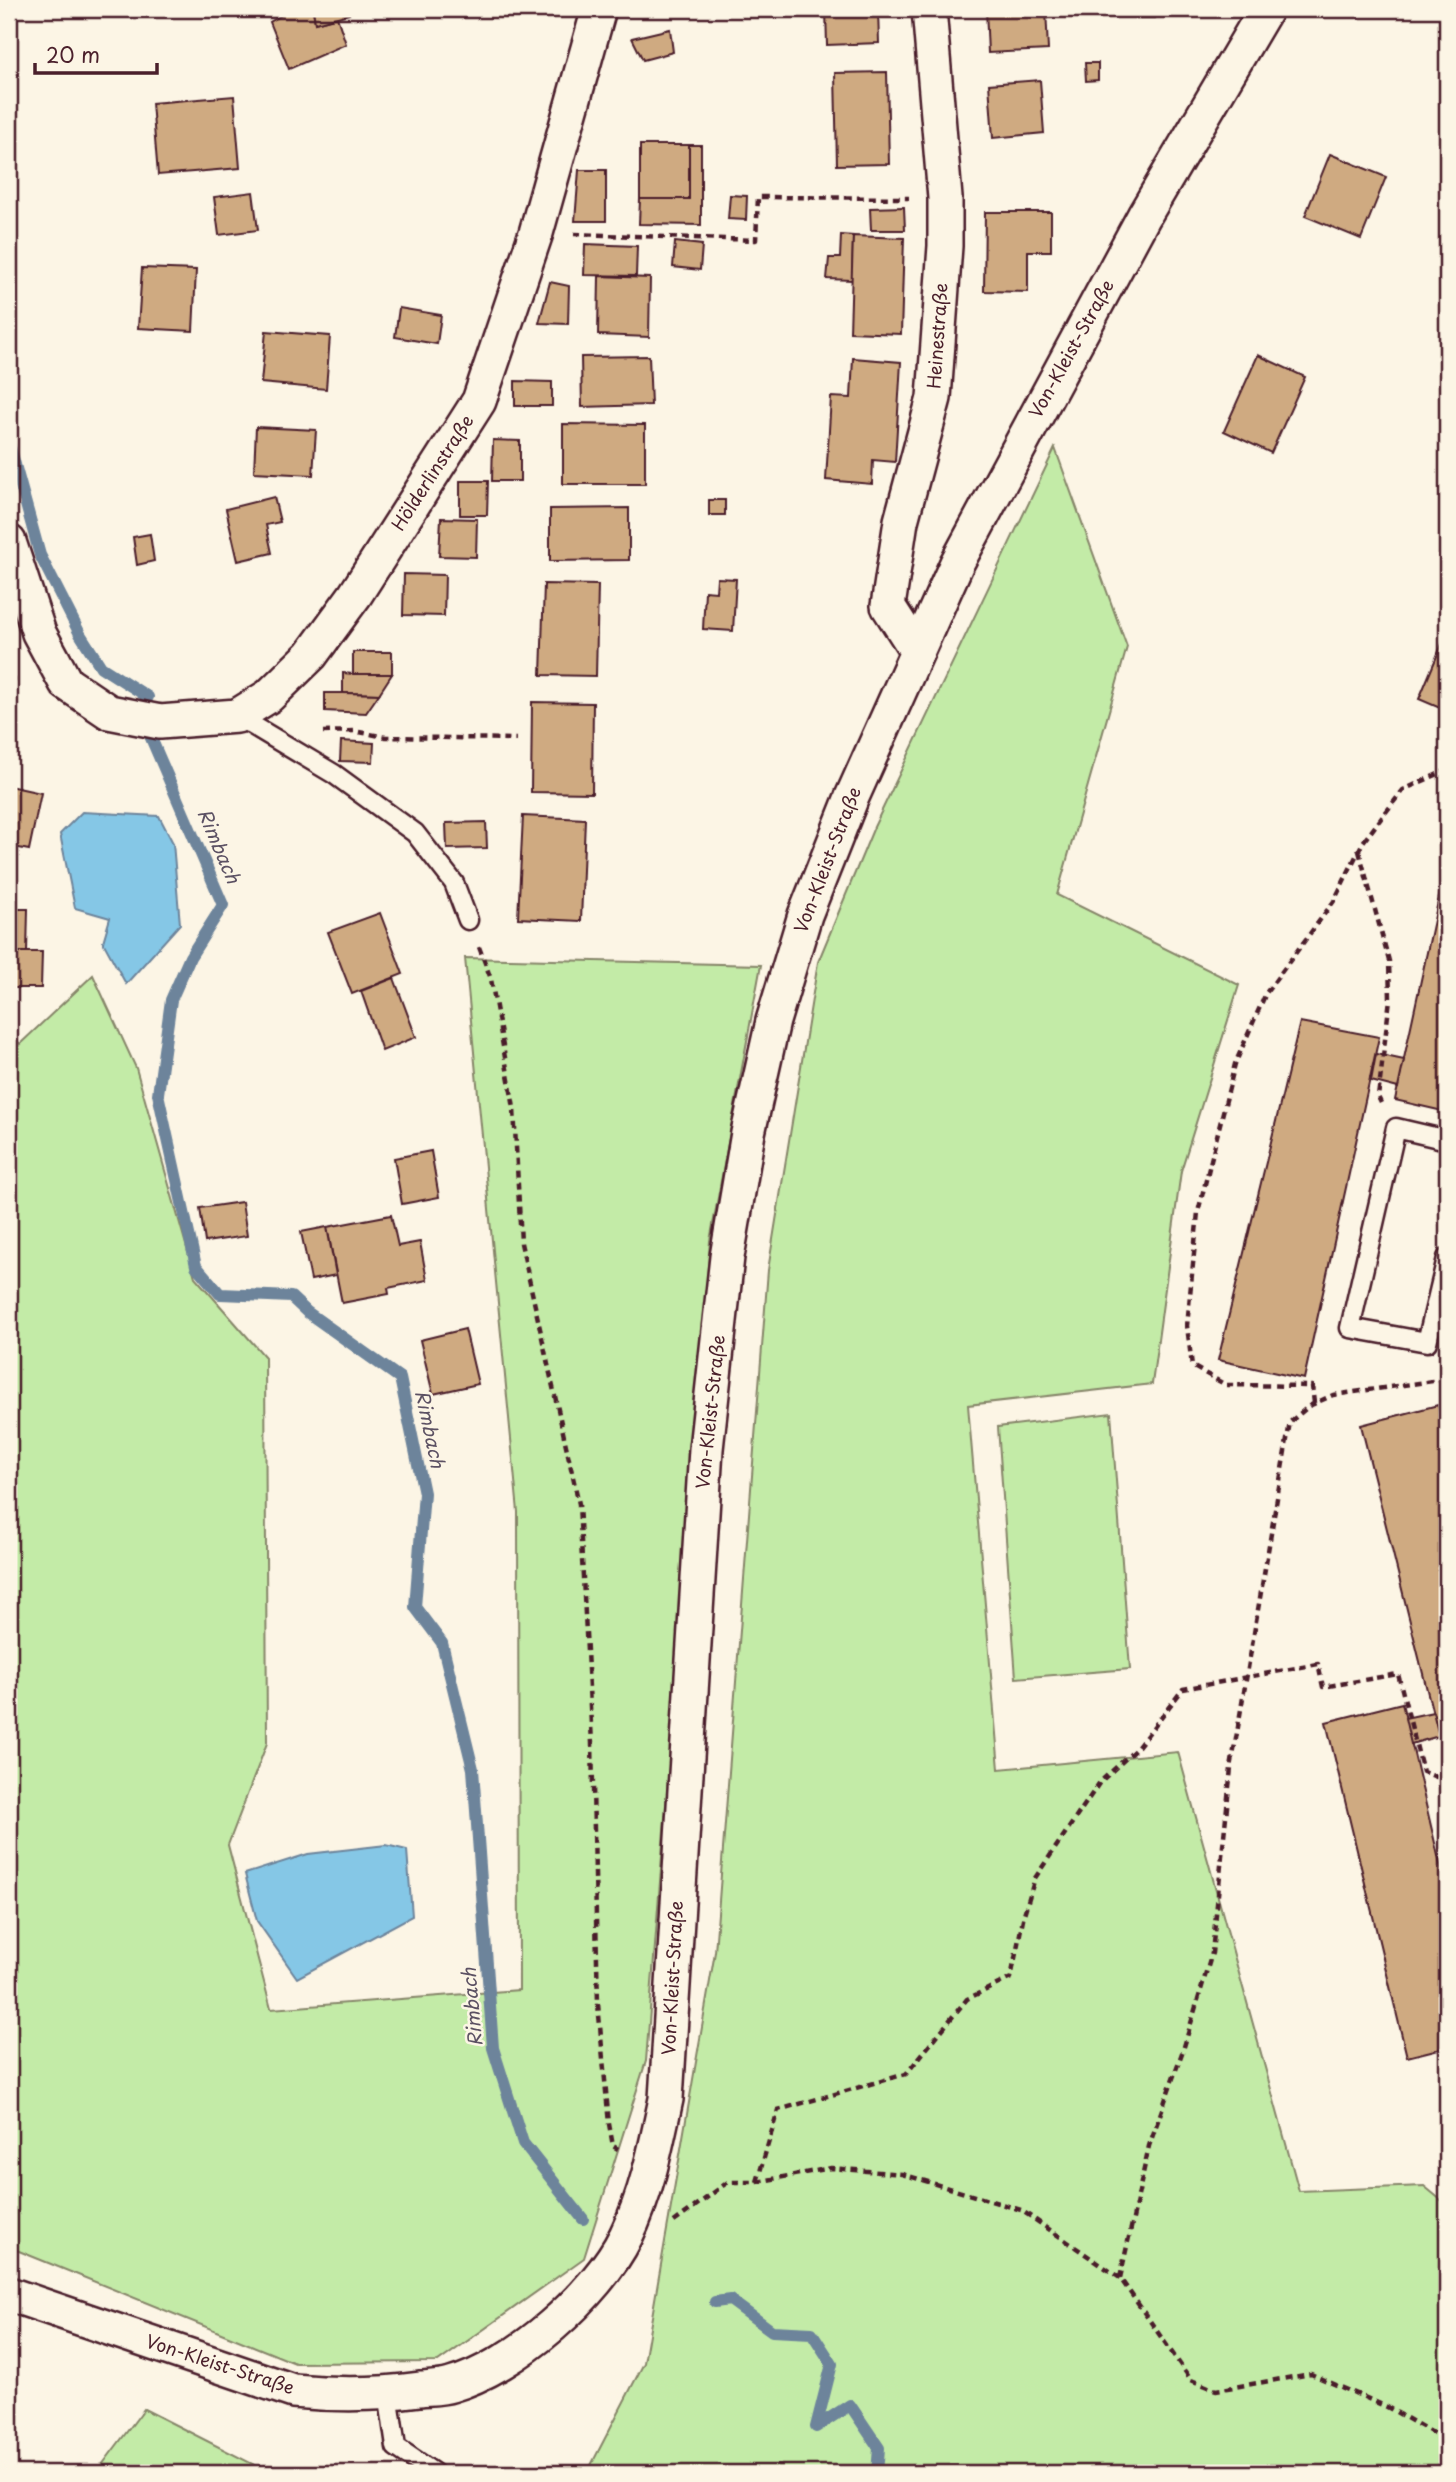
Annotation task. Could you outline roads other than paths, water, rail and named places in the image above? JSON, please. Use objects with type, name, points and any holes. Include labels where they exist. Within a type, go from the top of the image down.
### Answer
[{"type":"street","name":"Hölderlinstraße","points":[[9,542],[39,633],[66,683],[109,712],[160,722],[237,716],[269,696],[311,655],[355,595],[479,401],[536,233],[599,9]]},
{"type":"street","name":"Heinestraße","points":[[916,651],[888,606],[901,522],[934,398],[945,246],[945,198],[929,9]]},
{"type":"street","name":"Von-Kleist-Straße","points":[[9,2294],[293,2391],[337,2395],[388,2393],[451,2385],[494,2366],[530,2343],[578,2302],[609,2264],[625,2238],[651,2166],[666,2099],[706,1449],[727,1257],[748,1133],[773,1021],[805,915],[852,797],[957,563],[1144,216],[1266,9]]},
{"type":"lane","points":[[237,716],[270,733],[334,774],[415,833],[454,883],[468,920]]},
{"type":"lane","points":[[1447,1140],[1396,1128],[1350,1328],[1427,1342],[1447,1258]]},
{"type":"lane","points":[[388,2393],[396,2447],[433,2473]]},
{"type":"water","points":[[82,812],[159,816],[173,843],[180,924],[126,984],[103,942],[110,918],[75,908],[60,834]]},
{"type":"water","points":[[386,1845],[407,1850],[412,1916],[297,1978],[257,1921],[245,1874],[308,1854]]},
{"type":"waterway","name":"Rimbach","points":[[9,443],[40,555],[80,634],[101,667],[148,697]]},
{"type":"waterway","name":"Rimbach","points":[[148,731],[223,905],[190,957],[171,1000],[158,1094],[196,1266],[220,1294],[291,1297],[307,1312],[400,1378],[424,1493],[415,1607],[442,1643],[473,1769],[493,2048],[523,2143],[583,2219]]},
{"type":"waterway","name":"Rimbach","points":[[715,2302],[730,2300],[772,2331],[812,2333],[832,2364],[816,2427],[850,2405],[879,2448],[877,2473]]}]
